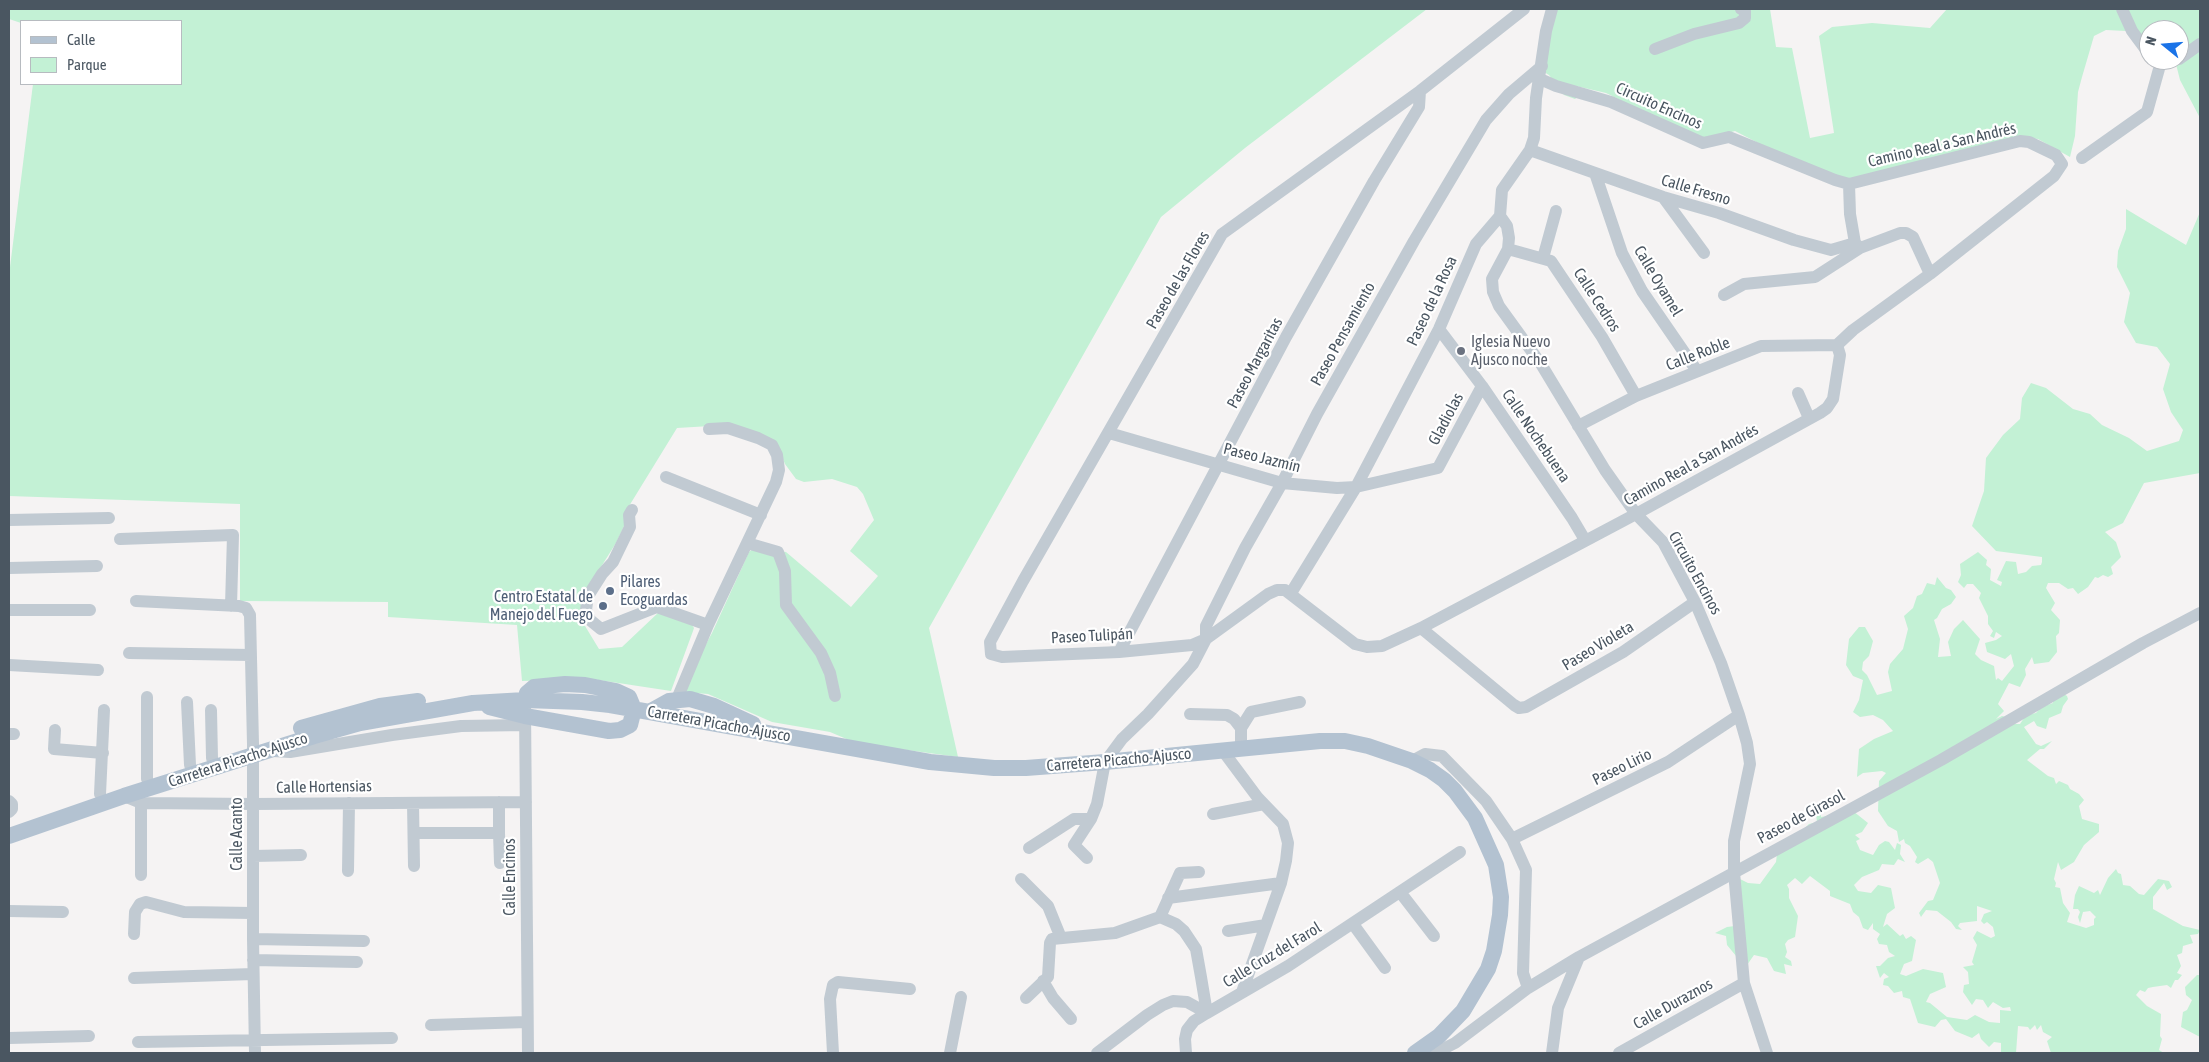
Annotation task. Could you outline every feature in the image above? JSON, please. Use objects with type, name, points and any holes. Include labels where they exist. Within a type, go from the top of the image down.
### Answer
[{"type":"main road","points":[[525,713],[527,693],[534,687],[565,684],[585,685],[616,691],[629,697],[634,709]]},
{"type":"main road","name":"Carretera Picacho-Ajusco","points":[[9,836],[257,750],[347,714],[380,706],[445,698],[609,731],[620,730],[630,724],[634,709],[651,711],[886,755],[966,767],[1026,768],[1320,741],[1345,741],[1368,746],[1412,762],[1430,770],[1444,780],[1455,791],[1475,818],[1496,865],[1501,897],[1498,932],[1494,951],[1481,984],[1452,1024],[1440,1036],[1415,1053]]},
{"type":"main road","points":[[651,711],[676,699],[702,701],[769,733]]},
{"type":"main road","name":"Carretera Picacho-Ajusco","points":[[9,824],[212,758],[257,750]]},
{"type":"street","name":"Paseo de las Flores","points":[[990,642],[1222,234],[1420,91],[1524,9]]},
{"type":"street","points":[[1508,249],[1510,238],[1507,226],[1500,216],[1502,190],[1530,150],[1534,138],[1546,31],[1552,9]]},
{"type":"street","points":[[1655,49],[1694,34],[1739,23],[1745,18],[1745,11],[1741,9]]},
{"type":"street","points":[[2122,9],[2132,31],[2139,40]]},
{"type":"street","points":[[2189,52],[2200,44]]},
{"type":"street","name":"Paseo Pensamiento","points":[[1206,639],[1206,626],[1245,548],[1282,483],[1317,414],[1486,120],[1509,94],[1542,66]]},
{"type":"street","points":[[2082,158],[2147,112],[2155,70]]},
{"type":"street","name":"Circuito Encinos","points":[[1540,79],[1556,86],[1611,102],[1703,143],[1728,137],[1849,184]]},
{"type":"street","name":"Paseo Margaritas","points":[[1119,652],[1220,465],[1286,336],[1374,181],[1419,107],[1420,91]]},
{"type":"street","name":"Camino Real a San Andrés","points":[[1291,593],[1355,644],[1367,647],[1382,646],[1421,628],[1636,514],[1828,408],[1833,399],[1840,355],[1837,345],[1853,330],[1930,274],[2059,171],[2062,164],[2056,155],[2040,146],[2020,141],[1849,184]]},
{"type":"street","name":"Calle Fresno","points":[[1530,150],[1663,197],[1719,213],[1794,240],[1831,250],[1858,246]]},
{"type":"street","name":"Calle Oyamel","points":[[1595,173],[1622,253],[1642,291],[1697,371]]},
{"type":"street","points":[[1849,184],[1850,214],[1858,246]]},
{"type":"street","points":[[1663,197],[1704,253]]},
{"type":"street","points":[[1543,258],[1556,211]]},
{"type":"street","name":"Paseo de la Rosa","points":[[1291,593],[1356,487],[1439,329],[1476,244],[1500,216]]},
{"type":"street","points":[[1724,295],[1744,284],[1815,276],[1858,246],[1900,233],[1906,233],[1913,237],[1930,274]]},
{"type":"street","name":"Circuito Encinos","points":[[1508,249],[1492,280],[1493,292],[1499,306],[1541,364],[1605,470],[1636,514],[1663,542],[1695,602],[1722,663],[1739,715],[1750,764],[1734,841],[1734,872],[1744,983],[1767,1053]]},
{"type":"street","name":"Calle Cedros","points":[[1508,249],[1551,261],[1602,337],[1636,396]]},
{"type":"street","name":"Calle Nochebuena","points":[[1439,329],[1482,386],[1585,540]]},
{"type":"street","name":"Calle Roble","points":[[1578,426],[1636,396],[1761,346],[1837,345]]},
{"type":"street","name":"Gladiolas","points":[[1438,468],[1482,386]]},
{"type":"street","points":[[1798,393],[1809,418]]},
{"type":"street","points":[[676,699],[708,625],[776,482],[779,470],[778,455],[772,445],[728,428],[709,429]]},
{"type":"street","name":"Paseo Jazmín","points":[[1109,433],[1282,483],[1337,488],[1356,487],[1438,468]]},
{"type":"street","points":[[666,477],[761,514]]},
{"type":"street","points":[[632,510],[629,516],[630,527],[613,562],[602,574],[588,596],[586,610],[590,620],[600,629],[657,607],[708,625]]},
{"type":"street","points":[[9,520],[109,518]]},
{"type":"street","points":[[120,538],[233,536],[231,606],[136,601]]},
{"type":"street","points":[[747,543],[778,552],[784,571],[786,605],[821,654],[830,673],[835,696]]},
{"type":"street","points":[[9,568],[97,566]]},
{"type":"street","points":[[1087,858],[1074,845],[1091,819],[1097,804],[1105,762],[1122,739],[1148,714],[1193,664],[1206,639],[1268,594],[1278,590],[1285,590],[1291,593]]},
{"type":"street","name":"Paseo Violeta","points":[[1421,628],[1519,708],[1526,707],[1623,652],[1695,602]]},
{"type":"street","name":"Calle Acanto","points":[[231,606],[246,608],[250,615],[257,750],[253,804],[255,1053]]},
{"type":"street","points":[[9,610],[90,610]]},
{"type":"street","name":"Paseo de Girasol","points":[[1421,1053],[1445,1048],[1465,1036],[1528,988],[1579,957],[1941,760],[2143,642],[2200,613]]},
{"type":"street","name":"Paseo Tulipán","points":[[990,642],[991,654],[1002,657],[1119,652],[1192,645],[1206,639]]},
{"type":"street","points":[[130,653],[251,655]]},
{"type":"street","points":[[9,665],[98,670]]},
{"type":"street","points":[[146,779],[147,697]]},
{"type":"street","points":[[187,702],[190,765]]},
{"type":"street","points":[[1241,749],[1241,728],[1251,712],[1300,702]]},
{"type":"street","points":[[100,794],[104,710]]},
{"type":"street","points":[[211,710],[212,758]]},
{"type":"street","points":[[257,750],[290,752],[461,726],[525,713]]},
{"type":"street","name":"Calle Encinos","points":[[525,713],[528,1053]]},
{"type":"street","points":[[1190,714],[1227,715],[1234,719],[1241,728]]},
{"type":"street","name":"Paseo Lirio","points":[[1512,838],[1668,762],[1739,715]]},
{"type":"street","points":[[55,730],[54,749],[103,753]]},
{"type":"street","points":[[1223,751],[1264,804],[1283,824],[1288,843],[1281,883],[1242,992]]},
{"type":"street","points":[[1412,762],[1426,754],[1442,756],[1486,801],[1512,838],[1526,870],[1523,973],[1528,988]]},
{"type":"street","name":"Calle Hortensias","points":[[124,796],[141,803],[526,802]]},
{"type":"street","points":[[9,801],[12,804],[12,810],[9,812]]},
{"type":"street","points":[[499,802],[500,863]]},
{"type":"street","points":[[141,803],[141,875]]},
{"type":"street","points":[[348,871],[349,803]]},
{"type":"street","points":[[413,803],[414,866]]},
{"type":"street","points":[[1213,814],[1264,804]]},
{"type":"street","points":[[1029,848],[1074,818],[1091,819]]},
{"type":"street","points":[[414,833],[499,833]]},
{"type":"street","name":"Calle Cruz del Farol","points":[[1186,1053],[1185,1039],[1187,1030],[1194,1021],[1288,966],[1460,852]]},
{"type":"street","points":[[253,856],[301,855]]},
{"type":"street","points":[[1160,917],[1180,873],[1198,872]]},
{"type":"street","points":[[1021,879],[1048,906],[1061,938]]},
{"type":"street","points":[[1168,898],[1281,883]]},
{"type":"street","points":[[1400,892],[1434,936]]},
{"type":"street","points":[[134,934],[135,912],[140,904],[146,902],[184,912],[253,912]]},
{"type":"street","points":[[9,911],[63,912]]},
{"type":"street","points":[[1026,998],[1048,976],[1050,943],[1052,939],[1114,933],[1160,917],[1176,924],[1184,931],[1196,949],[1207,1013]]},
{"type":"street","points":[[1353,924],[1385,968]]},
{"type":"street","points":[[1228,931],[1266,926]]},
{"type":"street","points":[[253,939],[364,941]]},
{"type":"street","points":[[1552,1053],[1558,1008],[1579,957]]},
{"type":"street","points":[[253,960],[357,962]]},
{"type":"street","points":[[134,978],[253,974]]},
{"type":"street","points":[[1043,981],[1052,998],[1071,1019]]},
{"type":"street","points":[[833,1053],[830,1000],[833,985],[838,982],[910,989]]},
{"type":"street","name":"Calle Duraznos","points":[[1619,1053],[1744,983]]},
{"type":"street","points":[[950,1053],[961,997]]},
{"type":"street","points":[[1097,1053],[1147,1016],[1173,1001],[1187,1002],[1207,1013]]},
{"type":"street","points":[[431,1024],[527,1022]]},
{"type":"street","points":[[9,1038],[89,1036]]},
{"type":"street","points":[[1454,1053],[1465,1036]]},
{"type":"street","points":[[138,1042],[392,1038]]},
{"type":"green space","points":[[9,9],[1427,9],[1245,148],[1161,217],[929,628],[958,757],[856,743],[830,732],[772,722],[708,694],[684,692],[688,677],[712,633],[749,552],[754,548],[786,552],[851,607],[878,576],[850,551],[874,520],[863,494],[857,487],[832,479],[804,482],[796,479],[785,464],[779,450],[727,425],[677,428],[626,511],[624,526],[616,543],[589,586],[582,604],[582,621],[599,649],[622,647],[659,612],[692,625],[694,628],[671,691],[592,679],[522,681],[517,625],[388,617],[388,602],[240,601],[240,504],[9,496],[9,275],[33,85],[182,85],[182,20],[20,20],[20,23],[9,19]]},
{"type":"green space","points":[[1552,9],[1770,9],[1776,47],[1792,48],[1810,138],[1834,133],[1819,36],[1832,27],[1872,23],[1930,28],[1947,9],[2200,9],[2200,118],[2180,80],[2178,70],[2189,70],[2189,20],[2139,20],[2139,35],[2126,31],[2106,30],[2094,36],[2078,92],[2075,136],[2070,157],[2038,139],[2022,137],[1853,181],[1793,161],[1735,131],[1701,140],[1606,93],[1576,86],[1582,93],[1575,99],[1564,95],[1549,75],[1544,72]]},
{"type":"green space","points":[[2126,209],[2186,245],[2200,212],[2200,473],[2144,483],[2123,523],[2105,532],[2116,542],[2121,557],[2111,567],[2113,574],[2108,577],[2103,575],[2098,578],[2095,577],[2088,587],[2078,594],[2073,588],[2068,589],[2059,583],[2048,583],[2046,588],[2055,603],[2051,610],[2060,620],[2059,633],[2056,636],[2057,652],[2049,662],[2034,664],[2032,657],[2025,669],[2026,675],[2020,687],[2009,683],[1998,704],[2004,711],[1996,719],[2002,716],[2010,718],[2014,724],[2020,724],[2026,715],[2036,713],[2041,707],[2053,703],[2051,695],[2061,692],[2067,696],[2068,699],[2061,713],[2049,718],[2046,729],[2037,726],[2034,721],[2024,727],[2036,744],[2041,746],[2052,741],[2044,749],[2040,749],[2027,760],[2048,776],[2054,778],[2056,784],[2059,781],[2068,785],[2070,789],[2079,794],[2084,800],[2079,806],[2082,819],[2099,824],[2099,832],[2084,845],[2074,862],[2061,870],[2058,862],[2054,879],[2055,887],[2060,888],[2063,903],[2070,913],[2067,922],[2086,928],[2094,925],[2096,917],[2090,911],[2083,912],[2080,923],[2078,917],[2080,912],[2078,909],[2073,909],[2075,895],[2079,886],[2094,893],[2098,890],[2100,895],[2108,878],[2116,869],[2121,874],[2123,885],[2130,886],[2139,894],[2144,895],[2158,879],[2169,881],[2172,887],[2167,890],[2164,883],[2153,897],[2153,909],[2183,926],[2200,930],[2198,934],[2190,935],[2193,943],[2183,946],[2182,953],[2177,955],[2181,966],[2177,973],[2182,975],[2178,980],[2175,980],[2171,988],[2167,985],[2148,988],[2145,992],[2140,990],[2136,995],[2147,1006],[2161,1014],[2160,1036],[2162,1039],[2159,1050],[2164,1053],[2051,1053],[2047,1041],[2052,1037],[2043,1032],[2041,1025],[2037,1030],[2035,1025],[2030,1030],[2028,1027],[2018,1026],[2016,1053],[2001,1053],[2001,1043],[1994,1042],[1989,1047],[1981,1039],[1979,1033],[1972,1038],[1955,1031],[1946,1019],[1941,1020],[1935,1027],[1918,1023],[1910,999],[1903,997],[1902,991],[1894,993],[1888,986],[1883,985],[1884,979],[1889,977],[1884,973],[1880,978],[1876,966],[1880,966],[1888,958],[1895,956],[1889,952],[1887,945],[1879,944],[1877,939],[1880,934],[1873,929],[1873,923],[1868,930],[1863,928],[1859,917],[1853,912],[1850,904],[1830,896],[1830,891],[1810,876],[1802,884],[1795,878],[1787,885],[1789,898],[1798,916],[1795,937],[1788,940],[1785,944],[1787,952],[1785,957],[1791,961],[1792,966],[1784,964],[1786,974],[1774,971],[1767,958],[1754,955],[1747,965],[1741,962],[1727,945],[1726,936],[1715,933],[1727,927],[1735,926],[1736,877],[1748,883],[1760,884],[1776,862],[1777,854],[1809,824],[1817,822],[1815,806],[1820,807],[1821,817],[1853,811],[1868,823],[1862,832],[1855,835],[1860,839],[1856,841],[1860,850],[1873,855],[1879,845],[1885,841],[1889,842],[1895,850],[1897,843],[1901,845],[1900,854],[1905,862],[1898,859],[1894,865],[1882,864],[1879,870],[1862,877],[1854,885],[1858,891],[1871,893],[1878,885],[1891,888],[1895,908],[1887,914],[1883,927],[1887,924],[1900,936],[1903,934],[1906,939],[1911,936],[1916,940],[1912,961],[1904,964],[1900,974],[1906,976],[1923,969],[1943,973],[1946,987],[1930,994],[1926,1002],[1930,1003],[1947,1017],[1967,1020],[1975,1015],[1989,1022],[2000,1023],[2000,1010],[2011,1011],[2010,1007],[2003,1008],[1993,1002],[1988,1008],[1983,1000],[1976,999],[1972,1005],[1963,992],[1964,985],[1969,984],[1968,972],[1963,967],[1974,965],[1972,962],[1977,945],[1973,938],[1977,931],[1991,938],[1995,936],[1993,927],[1987,922],[1984,924],[1981,921],[1984,914],[1992,911],[1977,906],[1977,921],[1960,923],[1958,926],[1962,930],[1956,929],[1951,922],[1937,911],[1926,910],[1921,917],[1919,913],[1928,901],[1933,900],[1940,883],[1933,862],[1928,858],[1918,864],[1915,862],[1917,857],[1910,846],[1905,843],[1904,839],[1899,842],[1897,831],[1888,826],[1878,811],[1879,781],[1886,773],[1882,771],[1863,773],[1857,777],[1859,749],[1874,739],[1893,731],[1883,720],[1873,715],[1860,717],[1853,712],[1859,700],[1863,680],[1853,676],[1846,665],[1849,639],[1859,627],[1865,627],[1873,641],[1869,656],[1863,662],[1862,670],[1867,675],[1877,695],[1892,691],[1888,672],[1890,664],[1903,649],[1908,629],[1904,616],[1913,608],[1917,596],[1922,594],[1927,583],[1935,585],[1937,577],[1956,597],[1951,604],[1942,609],[1934,620],[1940,639],[1938,657],[1951,656],[1948,642],[1954,629],[1963,620],[1980,639],[1975,654],[1981,660],[1994,666],[1996,680],[1998,678],[2002,681],[2014,666],[2011,654],[2005,659],[1987,652],[1985,643],[2002,636],[1996,632],[1994,638],[1990,636],[1993,631],[1988,624],[1988,616],[1979,598],[1981,593],[1973,584],[1967,584],[1964,588],[1958,582],[1961,575],[1960,564],[1978,552],[1987,560],[1986,565],[1991,569],[1990,580],[2001,586],[2002,582],[1997,580],[2006,561],[2016,562],[2018,574],[2026,572],[2032,566],[2041,565],[2042,557],[1996,551],[1972,526],[1984,491],[1986,458],[2003,435],[2020,419],[2022,398],[2031,383],[2046,388],[2073,409],[2090,414],[2102,425],[2129,438],[2147,451],[2179,441],[2183,430],[2171,412],[2163,389],[2170,364],[2157,347],[2136,343],[2124,322],[2130,293],[2117,267],[2118,251],[2126,229]]},
{"type":"green space","points":[[2197,975],[2200,975],[2200,1037],[2181,1027],[2183,1012],[2187,1010],[2192,1000],[2186,995],[2185,987]]},
{"type":"place","name":"Iglesia Nuevo Ajusco noche","points":[[1461,351]]},
{"type":"place","name":"Pilares Ecoguardas","points":[[610,591]]},
{"type":"place","name":"Centro Estatal de Manejo del Fuego","points":[[603,606]]}]
